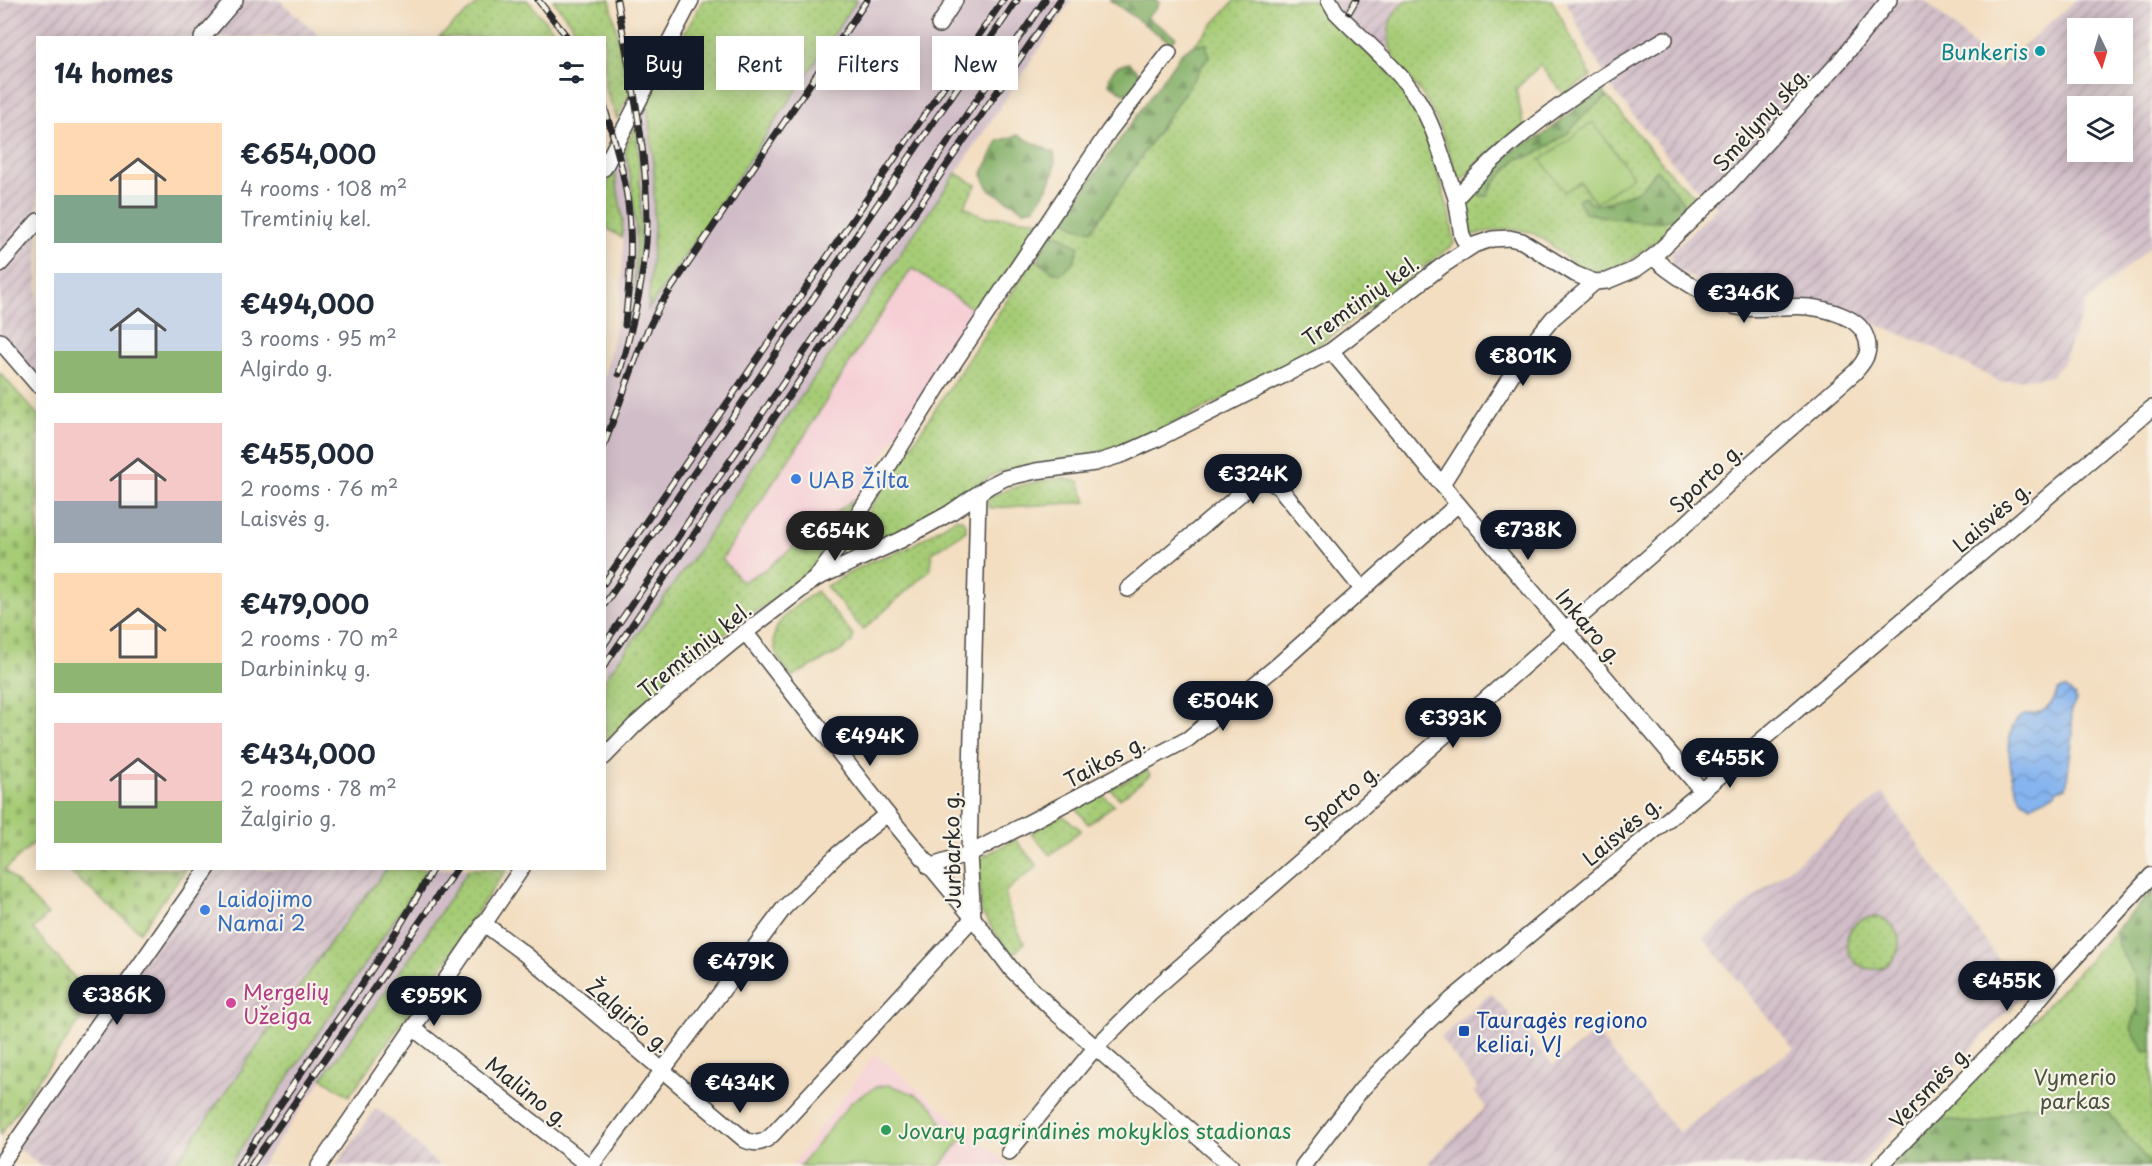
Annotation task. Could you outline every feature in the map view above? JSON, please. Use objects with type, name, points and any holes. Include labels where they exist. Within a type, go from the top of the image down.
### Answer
[{"type":"street","points":[[204,36],[235,0]]},
{"type":"street","points":[[606,164],[692,0]]},
{"type":"street","points":[[939,25],[955,0]]},
{"type":"street","points":[[1329,0],[1336,12],[1418,99],[1431,124],[1456,198],[1462,236],[1468,248]]},
{"type":"street","name":"Smėlynų skg.","points":[[1653,257],[1725,187],[1840,61],[1889,0]]},
{"type":"street","points":[[1456,198],[1482,169],[1509,146],[1592,84],[1665,39]]},
{"type":"street","name":"Tremtinių kel.","points":[[815,579],[941,382],[1103,141],[1169,53]]},
{"type":"street","points":[[0,264],[36,223]]},
{"type":"street","name":"Tremtinių kel.","points":[[606,755],[644,717],[745,632],[815,579],[911,534],[950,513],[1005,478],[1036,471],[1095,463],[1124,454],[1160,438],[1331,351],[1468,248],[1492,239],[1509,238],[1522,241],[1575,274],[1595,282]]},
{"type":"street","points":[[1442,484],[1530,346],[1553,318],[1595,282],[1622,276],[1653,257]]},
{"type":"street","name":"Sporto g.","points":[[1009,1152],[1095,1048],[1151,992],[1684,525],[1748,465],[1856,372],[1864,362],[1868,342],[1863,328],[1849,319],[1809,307],[1747,308],[1727,304],[1664,269],[1653,257]]},
{"type":"street","points":[[0,341],[36,383]]},
{"type":"street","name":"Inkaro g.","points":[[1331,351],[1702,790]]},
{"type":"street","name":"Laisvės g.","points":[[1303,1166],[1361,1090],[1420,1028],[2152,408]]},
{"type":"street","points":[[1128,589],[1252,484],[1261,480],[1271,481],[1279,487],[1363,590]]},
{"type":"street","name":"Jurbarko g.","points":[[978,494],[969,854],[973,918],[1012,970],[1095,1048],[1231,1166]]},
{"type":"street","name":"Taikos g.","points":[[929,867],[969,854],[1188,739],[1277,666],[1458,504]]},
{"type":"street","points":[[845,534],[844,541],[847,551],[857,556],[865,556]]},
{"type":"street","points":[[745,632],[929,867],[973,918]]},
{"type":"street","points":[[590,1166],[784,908],[838,855],[887,814]]},
{"type":"street","points":[[0,1165],[207,870]]},
{"type":"street","points":[[319,1166],[521,870]]},
{"type":"street","name":"Versmės g.","points":[[1880,1166],[2016,1027],[2060,974],[2152,875]]},
{"type":"street","name":"Žalgirio g.","points":[[483,923],[534,962],[745,1140],[759,1143],[766,1141],[973,918]]},
{"type":"street","name":"Malūno g.","points":[[413,1028],[590,1166]]},
{"type":"shaded area","points":[[0,0],[279,0],[320,36],[36,36],[36,384],[0,341]]},
{"type":"shaded area","points":[[857,0],[1072,0],[1018,81],[1018,36],[932,36],[932,90],[1012,90],[765,449],[702,545],[606,678],[606,371],[621,297],[623,251],[623,221],[614,169],[625,149],[636,228],[635,285],[641,226],[641,174],[636,125],[647,102],[654,164],[654,230],[648,309],[796,90],[804,90],[804,78],[816,61],[816,90],[920,90],[920,36],[833,36]]},
{"type":"shaded area","points":[[1329,0],[1407,0],[1396,8],[1388,25],[1389,50],[1380,57]]},
{"type":"shaded area","points":[[1566,0],[1925,0],[1998,68],[2076,0],[2152,0],[2152,245],[2087,302],[2062,364],[2051,376],[2000,382],[1935,348],[1832,307],[1753,302],[1727,297],[1672,267],[1671,252],[1717,207],[1677,168],[1616,94],[1586,43]]},
{"type":"shaded area","points":[[912,268],[979,313],[853,499],[766,570],[741,583],[722,559]]},
{"type":"shaded area","points":[[1883,793],[2023,995],[1859,1166],[1433,1166],[1428,1162],[1486,1107],[1474,1092],[1478,1088],[1440,1038],[1491,993],[1553,1065],[1596,1033],[1679,1133],[1729,1093],[1794,1049],[1703,938]]},
{"type":"shaded area","points":[[207,870],[386,870],[339,930],[174,1166],[41,1166],[14,1145]]},
{"type":"shaded area","points":[[425,870],[468,870],[415,951],[260,1166],[229,1166],[413,892]]},
{"type":"shaded area","name":"Jovarų pagrindinės mokyklos stadionas","points":[[875,1054],[1011,1166],[792,1166]]},
{"type":"shaded area","points":[[376,1108],[387,1116],[439,1166],[336,1166]]},
{"type":"green space","points":[[482,0],[527,0],[558,36],[440,36]]},
{"type":"green space","points":[[553,0],[610,0],[624,65],[624,90],[629,90],[630,93],[617,119],[606,90],[606,36],[580,36]]},
{"type":"green space","points":[[703,0],[857,0],[833,36],[816,36],[816,61],[804,79],[804,36],[716,36],[716,90],[796,90],[648,310],[654,230],[654,164],[647,102],[654,90],[704,90],[704,36],[683,36]]},
{"type":"green space","points":[[1110,0],[1157,0],[1159,3],[1155,10],[1146,17],[1176,37],[1171,43]]},
{"type":"green space","points":[[1235,0],[1319,0],[1333,22],[1360,44],[1398,82],[1424,124],[1451,219],[1454,244],[1320,344],[1227,397],[1158,431],[1106,452],[1006,470],[993,475],[904,530],[868,545],[856,546],[854,543],[865,516],[1034,259],[1050,270],[1060,235],[1051,234],[1064,218],[1076,227],[1092,229],[1209,56],[1206,43],[1194,45]]},
{"type":"green space","points":[[1407,0],[1552,0],[1591,76],[1564,94],[1540,65],[1516,89],[1524,127],[1481,160],[1463,179],[1458,178],[1430,106],[1400,68],[1392,54],[1389,34],[1391,19]]},
{"type":"green space","points":[[1206,43],[1209,56],[1092,230],[1076,227],[1064,218],[1182,52],[1194,45]]},
{"type":"green space","points":[[1129,63],[1139,72],[1139,76],[1134,88],[1125,94],[1109,84],[1109,79],[1115,69]]},
{"type":"green space","points":[[1601,88],[1607,97],[1586,113],[1568,133],[1536,154],[1517,159],[1495,182],[1487,196],[1481,196],[1476,192],[1508,155],[1521,145],[1543,135]]},
{"type":"green space","points":[[1607,97],[1671,174],[1699,201],[1650,245],[1621,265],[1607,270],[1594,271],[1584,268],[1540,237],[1524,230],[1498,230],[1472,235],[1468,224],[1468,213],[1470,202],[1476,192],[1481,196],[1487,196],[1495,182],[1517,159],[1536,154],[1568,133],[1586,113]]},
{"type":"green space","points":[[1593,122],[1633,176],[1596,203],[1580,182],[1564,192],[1541,160]]},
{"type":"green space","points":[[636,125],[641,208],[634,291],[636,228],[625,149]]},
{"type":"green space","points":[[1018,135],[1054,153],[1055,161],[1053,175],[1043,195],[1034,208],[1024,210],[990,190],[982,175],[998,141]]},
{"type":"green space","points":[[614,169],[623,221],[622,238],[606,228],[606,186]]},
{"type":"green space","points":[[1657,170],[1685,204],[1673,218],[1655,222],[1593,215],[1585,213],[1578,200],[1584,196],[1592,204],[1599,205],[1638,191]]},
{"type":"green space","points":[[956,173],[976,185],[964,206],[984,217],[1041,221],[979,313],[912,268],[722,559],[742,582],[766,569],[853,499],[826,549],[799,582],[738,624],[686,666],[606,742],[606,678],[702,545],[765,449]]},
{"type":"green space","points":[[1051,234],[1060,235],[1079,247],[1074,261],[1060,274],[1050,270],[1039,260],[1040,252]]},
{"type":"green space","points":[[0,373],[36,413],[36,843],[5,870],[48,915],[33,929],[94,1000],[0,1135]]},
{"type":"green space","points":[[1061,478],[1079,482],[1087,502],[991,508],[988,506],[987,499],[1014,487]]},
{"type":"green space","points":[[955,519],[962,519],[966,524],[966,531],[932,553],[931,569],[863,630],[826,586],[870,562],[908,548]]},
{"type":"green space","points":[[816,591],[853,635],[852,642],[839,652],[791,677],[776,653],[775,632],[784,616]]},
{"type":"green space","points":[[1147,770],[1150,775],[1120,799],[1110,789]]},
{"type":"green space","points":[[1101,794],[1114,805],[1088,824],[1076,808]]},
{"type":"green space","points":[[1062,815],[1081,830],[1050,855],[1031,833]]},
{"type":"green space","points":[[1015,839],[1037,866],[1005,892],[1010,913],[1024,943],[1012,956],[981,912],[979,859]]},
{"type":"green space","points":[[67,870],[185,870],[140,932]]},
{"type":"green space","points":[[386,870],[425,870],[413,892],[229,1166],[174,1166],[339,930]]},
{"type":"green space","points":[[468,870],[506,870],[454,950],[349,1096],[322,1078],[415,951]]},
{"type":"green space","name":"Vymerio parkas","points":[[2152,892],[2152,1166],[1893,1166],[2038,1015]]},
{"type":"green space","points":[[2152,892],[2152,1052],[2144,1051],[2131,1029],[2138,1006],[2134,975],[2118,946],[2116,930]]},
{"type":"green space","points":[[1868,917],[1878,917],[1892,924],[1899,943],[1892,962],[1878,969],[1868,969],[1858,965],[1851,958],[1847,948],[1847,938],[1851,928],[1858,921]]},
{"type":"green space","name":"Jovarų pagrindinės mokyklos stadionas","points":[[888,1085],[925,1100],[938,1114],[945,1134],[954,1125],[965,1135],[940,1166],[800,1166],[852,1101],[876,1087]]},
{"type":"green space","points":[[2102,1104],[2152,1166],[1893,1166],[1939,1118],[1981,1124],[2024,1106]]},
{"type":"water","points":[[2065,688],[2075,696],[2076,701],[2071,710],[2073,734],[2066,788],[2057,790],[2055,794],[2030,806],[2021,798],[2013,781],[2009,748],[2012,728],[2016,721],[2026,714],[2037,713],[2047,708],[2058,690]]},
{"type":"railway","points":[[538,0],[566,36]]},
{"type":"railway","points":[[617,0],[641,138],[647,222],[638,299],[619,374]]},
{"type":"railway","points":[[606,440],[642,342],[660,305],[867,0]]},
{"type":"railway","points":[[606,580],[1003,0]]},
{"type":"railway","points":[[606,602],[1017,0]]},
{"type":"railway","points":[[606,642],[1045,0]]},
{"type":"railway","points":[[606,663],[1060,0]]},
{"type":"railway","points":[[1349,12],[1356,0]]},
{"type":"railway","points":[[606,113],[621,166],[629,213],[630,265],[625,325]]},
{"type":"railway","points":[[288,1092],[382,954],[432,870]]},
{"type":"railway","points":[[251,1166],[456,870]]},
{"type":"railway","points":[[238,1166],[293,1086]]},
{"type":"place","name":"Bunkeris","points":[[2040,51]]},
{"type":"place","name":"UAB Žilta","points":[[796,479]]},
{"type":"place","name":"Laidojimo Namai 2","points":[[205,910]]},
{"type":"place","name":"Mergelių Užeiga","points":[[231,1003]]},
{"type":"place","name":"Tauragės regiono keliai, VĮ","points":[[1464,1031]]},
{"type":"place","name":"Jovarų pagrindinės mokyklos stadionas","points":[[886,1130]]}]
